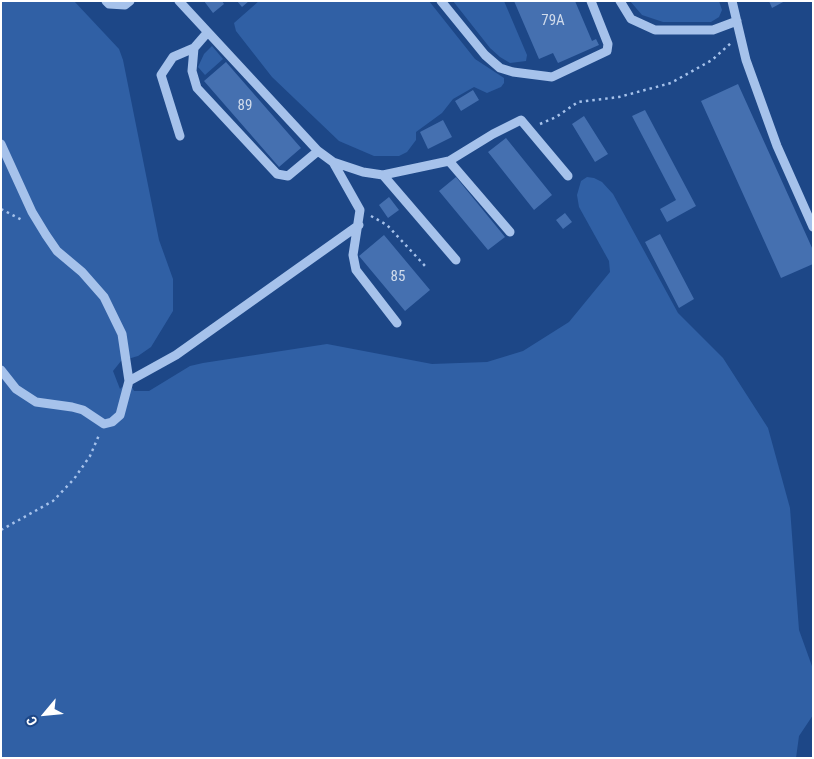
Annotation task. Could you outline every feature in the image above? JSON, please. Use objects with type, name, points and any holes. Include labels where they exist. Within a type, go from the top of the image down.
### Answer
[{"type":"lane","points":[[106,1],[109,4],[125,5],[130,1]]},
{"type":"lane","points":[[179,1],[318,151],[333,162],[363,172],[383,175],[449,161],[521,120],[568,176]]},
{"type":"lane","points":[[441,1],[485,55],[500,68],[513,72],[552,77],[606,51],[608,44],[591,1]]},
{"type":"lane","points":[[620,1],[632,19],[655,30],[713,30],[737,20]]},
{"type":"lane","points":[[732,1],[746,60],[777,146],[813,227]]},
{"type":"lane","points":[[180,136],[161,76],[173,57],[194,48],[207,33]]},
{"type":"lane","points":[[194,48],[192,71],[196,88],[278,174],[288,176],[318,151]]},
{"type":"lane","points":[[1,144],[32,212],[46,235],[57,251],[82,272],[104,297],[122,334],[129,381],[120,415],[112,422],[104,424],[83,410],[36,402],[16,389],[1,370]]},
{"type":"lane","points":[[449,161],[510,232]]},
{"type":"lane","points":[[333,162],[360,210],[352,255],[356,270],[397,323]]},
{"type":"lane","points":[[383,175],[456,260]]},
{"type":"lane","points":[[129,381],[176,355],[358,225]]},
{"type":"path","points":[[530,129],[556,117],[578,102],[619,97],[671,83],[712,60],[740,32]]},
{"type":"path","points":[[360,210],[387,225],[426,267]]},
{"type":"path","points":[[1,530],[53,501],[74,480],[90,456],[104,424]]},
{"type":"shaded area","points":[[1,1],[74,1],[119,49],[123,60],[159,240],[173,279],[173,311],[151,347],[138,356],[121,361],[113,371],[120,389],[129,381],[134,391],[149,391],[190,366],[327,344],[432,364],[487,362],[523,351],[569,322],[610,272],[609,261],[579,207],[577,195],[581,181],[587,177],[602,182],[613,194],[678,313],[723,358],[768,428],[790,508],[799,630],[813,669],[813,715],[799,736],[796,758],[1,758]]},
{"type":"shaded area","points":[[259,1],[429,1],[475,59],[504,78],[504,83],[501,87],[487,93],[474,87],[453,99],[442,113],[416,132],[416,140],[407,152],[399,156],[374,156],[339,141],[272,77],[236,31],[234,23]]},
{"type":"shaded area","points":[[453,1],[504,1],[527,55],[526,61],[510,63],[500,57],[490,48]]},
{"type":"shaded area","points":[[630,1],[719,1],[722,10],[719,17],[711,22],[663,22],[642,15]]},
{"type":"shaded area","points":[[212,46],[223,59],[205,75],[198,67],[204,54]]},
{"type":"building","points":[[204,1],[222,1],[224,4],[213,13]]},
{"type":"building","points":[[237,1],[249,1],[242,7]]},
{"type":"building","points":[[514,1],[575,1],[592,41],[596,39],[599,45],[558,63],[553,53],[539,59]]},
{"type":"building","points":[[769,1],[785,1],[772,8]]},
{"type":"building","points":[[226,62],[301,148],[279,167],[204,81]]},
{"type":"building","points":[[738,84],[813,250],[813,264],[781,278],[701,101]]},
{"type":"building","points":[[473,90],[479,100],[461,111],[455,101]]},
{"type":"building","points":[[645,110],[696,206],[667,222],[660,209],[676,200],[632,116]]},
{"type":"building","points":[[584,116],[608,154],[595,162],[572,124]]},
{"type":"building","points":[[443,120],[452,137],[428,149],[420,132]]},
{"type":"building","points":[[506,138],[552,195],[534,210],[488,152]]},
{"type":"building","points":[[456,177],[505,237],[488,250],[439,191]]},
{"type":"building","points":[[389,197],[399,210],[388,218],[379,205]]},
{"type":"building","points":[[565,213],[572,222],[563,229],[556,220]]},
{"type":"building","points":[[660,234],[694,299],[679,308],[645,242]]},
{"type":"building","points":[[384,235],[430,290],[405,311],[359,256]]}]
